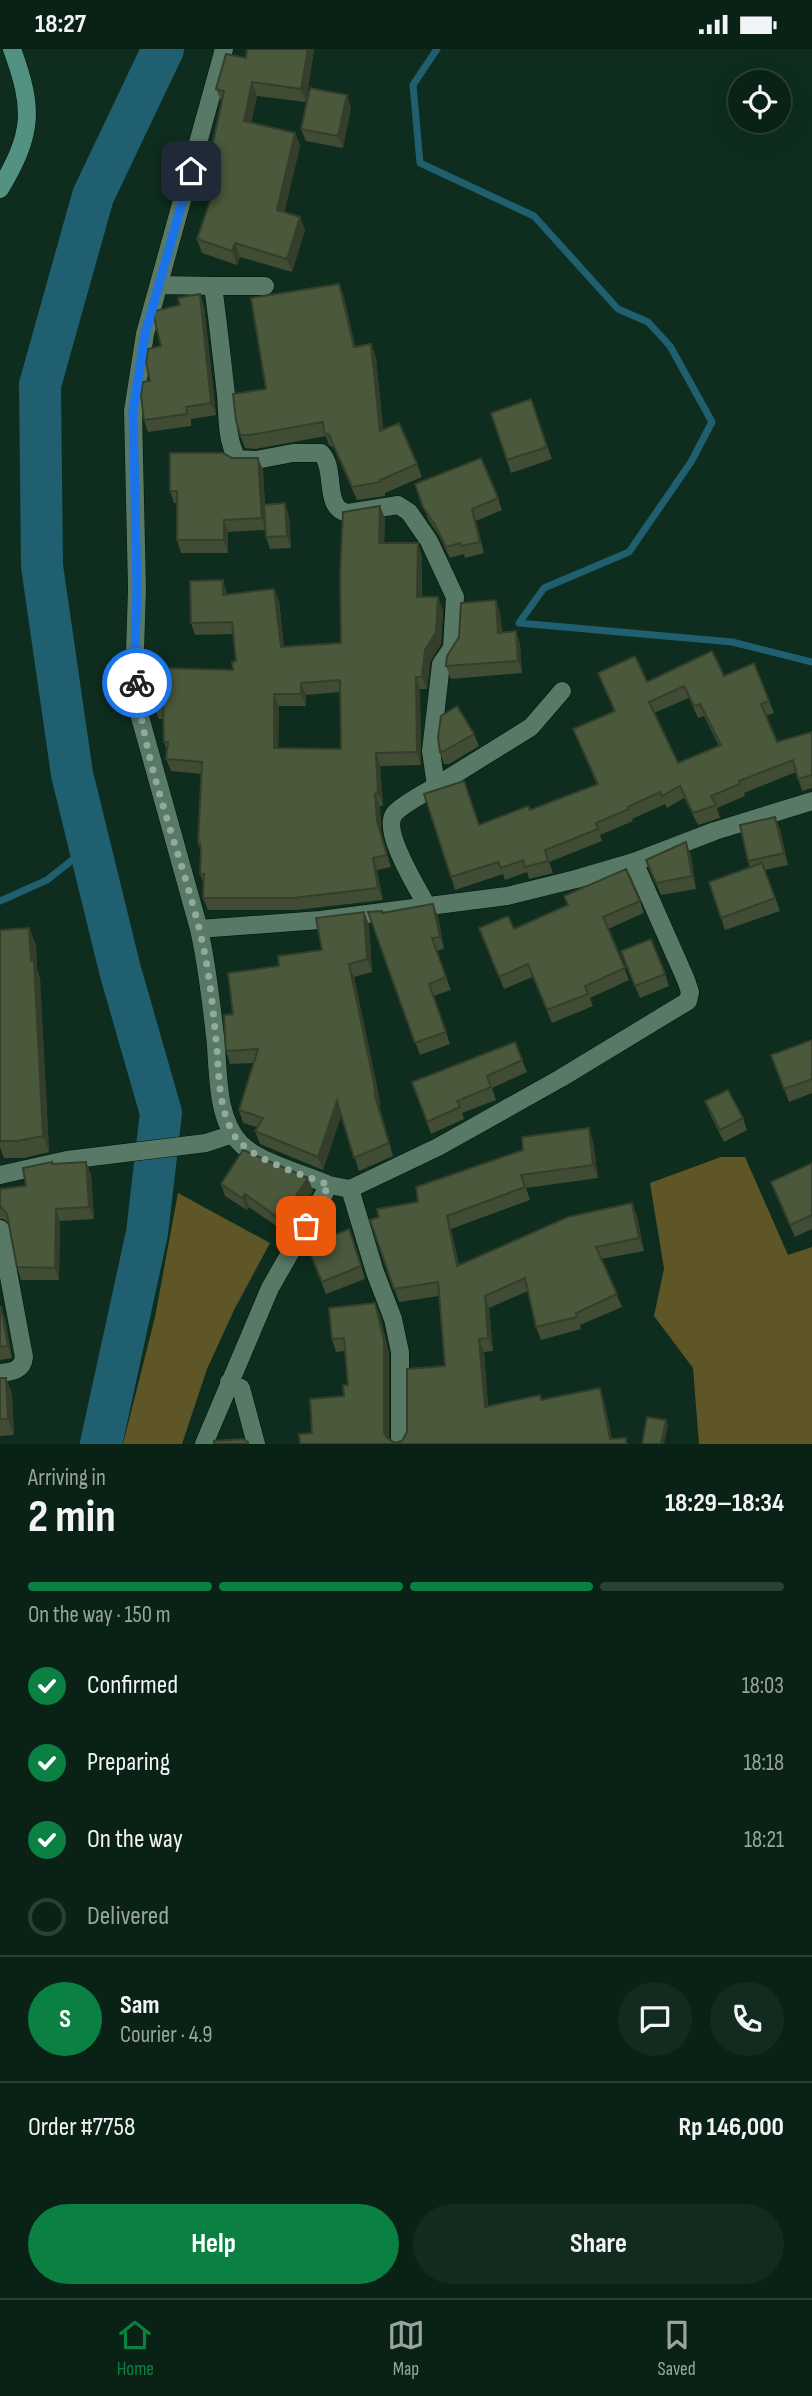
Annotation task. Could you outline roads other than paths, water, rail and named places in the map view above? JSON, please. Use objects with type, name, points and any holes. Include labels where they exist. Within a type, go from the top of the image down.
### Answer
[{"type":"street","points":[[0,189],[15,163],[28,113],[28,102],[12,49]]},
{"type":"street","points":[[224,49],[145,334],[133,411],[137,589],[135,651],[140,717],[192,898],[206,959],[218,1081],[224,1111],[233,1134],[243,1146],[258,1155],[329,1185],[350,1189],[473,1129],[688,1001],[690,992],[686,980],[634,862]]},
{"type":"street","points":[[159,285],[265,286]]},
{"type":"street","points":[[213,286],[228,410],[226,428],[237,459],[256,460],[293,453],[321,453],[328,463],[335,506],[341,512],[348,513],[398,505],[409,512],[429,541],[454,597],[452,648],[441,664],[430,751],[436,786]]},
{"type":"street","points":[[427,907],[394,841],[390,825],[394,813],[531,727],[562,691]]},
{"type":"street","points":[[199,929],[320,920],[507,895],[634,862],[715,831],[812,801]]},
{"type":"street","points":[[0,1175],[66,1160],[205,1143],[233,1134]]},
{"type":"street","points":[[204,1444],[270,1288],[329,1185]]},
{"type":"street","points":[[350,1189],[375,1272],[393,1319],[400,1352],[400,1444]]},
{"type":"street","points":[[0,1229],[24,1357],[19,1368],[0,1373]]},
{"type":"street","points":[[229,1382],[241,1388],[256,1444]]},
{"type":"waterway","points":[[101,1444],[147,1233],[161,1113],[120,970],[72,774],[42,566],[40,385],[93,196],[163,49]]},
{"type":"waterway","points":[[437,49],[413,85],[420,163],[534,216],[618,309],[648,322],[670,346],[712,422],[691,462],[629,552],[544,588],[519,623],[732,642],[812,662]]},
{"type":"waterway","points":[[0,901],[47,880],[90,846]]}]
